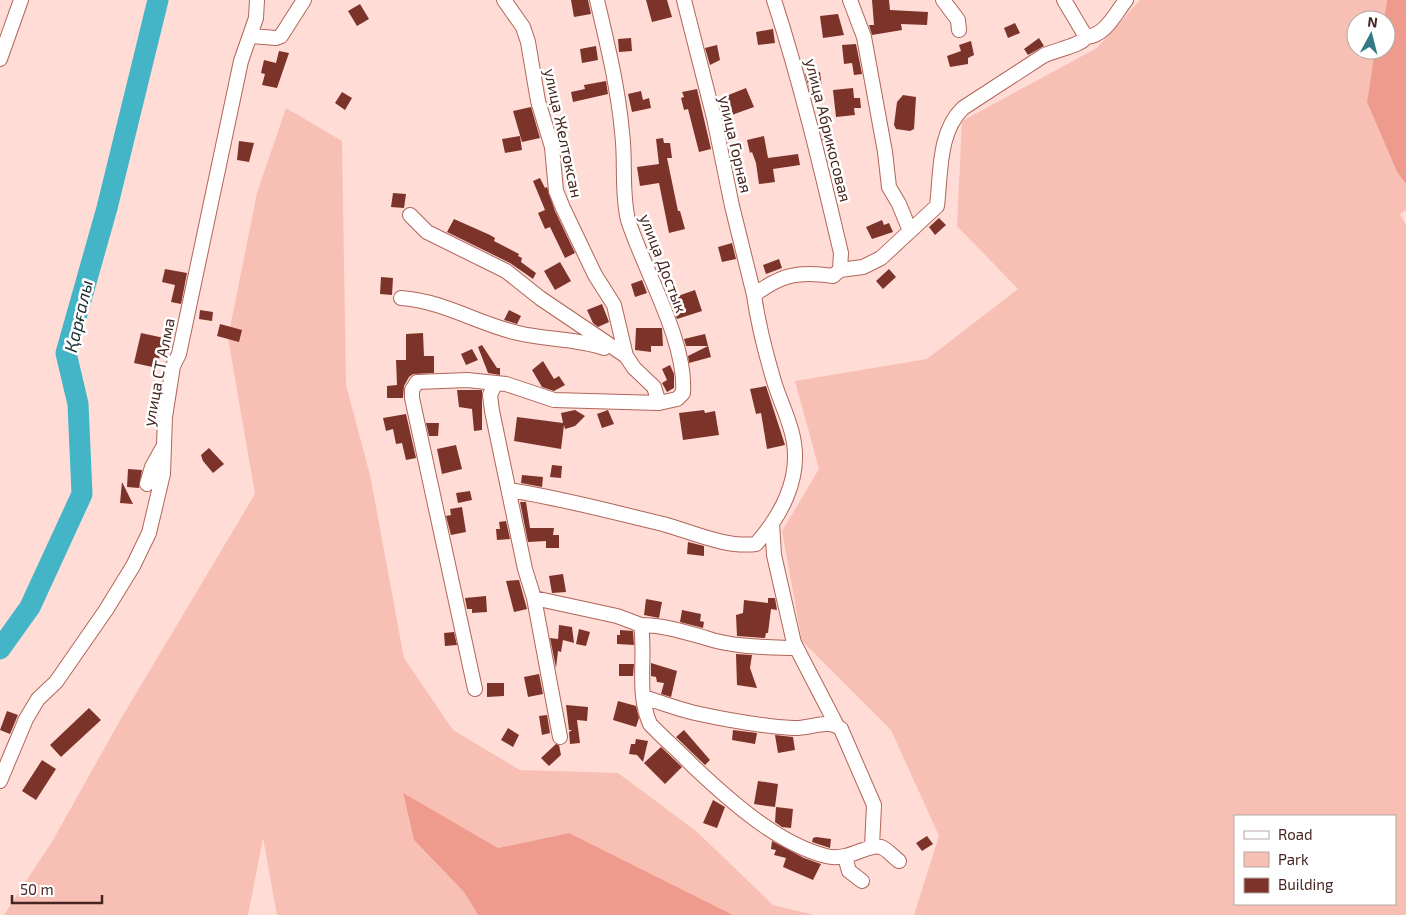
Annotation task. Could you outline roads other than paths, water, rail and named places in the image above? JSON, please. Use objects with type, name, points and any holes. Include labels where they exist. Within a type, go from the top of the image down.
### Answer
[{"type":"street","points":[[0,59],[21,0]]},
{"type":"street","name":"улица СТ Алма","points":[[0,781],[26,719],[42,695],[56,682],[106,610],[133,566],[149,533],[163,474],[163,450],[173,366],[179,354],[240,62],[256,18],[257,0]]},
{"type":"street","points":[[251,36],[276,38],[281,36],[304,0]]},
{"type":"street","name":"улица Желтоксан","points":[[504,0],[523,27],[528,42],[538,101],[552,147],[556,191],[594,275],[614,305],[626,356],[634,368],[654,387],[659,403]]},
{"type":"street","name":"улица Достык","points":[[597,0],[619,107],[624,148],[622,168],[624,205],[628,220],[660,301],[683,373],[684,393],[677,399],[659,403]]},
{"type":"street","name":"улица Горная","points":[[510,490],[541,495],[746,546],[756,544],[772,523],[790,489],[795,453],[794,442],[773,378],[758,318],[714,118],[684,0]]},
{"type":"street","name":"улица Абрикосовая","points":[[774,0],[804,96],[841,253],[840,270]]},
{"type":"street","points":[[850,0],[864,37],[885,152],[889,187],[910,231]]},
{"type":"street","points":[[943,0],[958,20],[959,30]]},
{"type":"street","points":[[1064,0],[1086,37]]},
{"type":"street","points":[[754,295],[769,284],[796,273],[833,276],[840,270],[863,267],[881,258],[937,206],[947,131],[953,118],[964,108],[1055,49],[1066,48],[1084,40],[1086,37],[1094,36],[1104,29],[1126,0]]},
{"type":"street","points":[[410,215],[427,232],[506,271],[540,298],[626,356]]},
{"type":"street","points":[[401,298],[443,305],[518,333],[591,343],[626,356]]},
{"type":"street","points":[[474,689],[412,390],[417,382],[467,380],[506,384],[554,400],[659,403]]},
{"type":"street","points":[[495,384],[490,395],[492,411],[525,568],[534,598],[560,738]]},
{"type":"street","points":[[148,484],[152,467],[163,450],[175,463]]},
{"type":"street","points":[[772,523],[774,555],[794,643],[836,724],[841,729],[874,805],[872,846]]},
{"type":"street","points":[[534,598],[617,616],[641,624],[698,634],[704,638],[719,641],[792,648],[794,643]]},
{"type":"street","points":[[641,624],[643,697],[650,724],[719,791],[798,846],[827,857],[855,855],[872,846],[882,847],[899,861]]},
{"type":"street","points":[[643,697],[693,712],[765,726],[811,728],[827,723],[836,724]]},
{"type":"street","points":[[845,856],[849,871],[862,882]]},
{"type":"waterway","name":"Қарғалы","points":[[0,649],[30,607],[82,494],[78,404],[66,353],[107,208],[158,0]]}]
